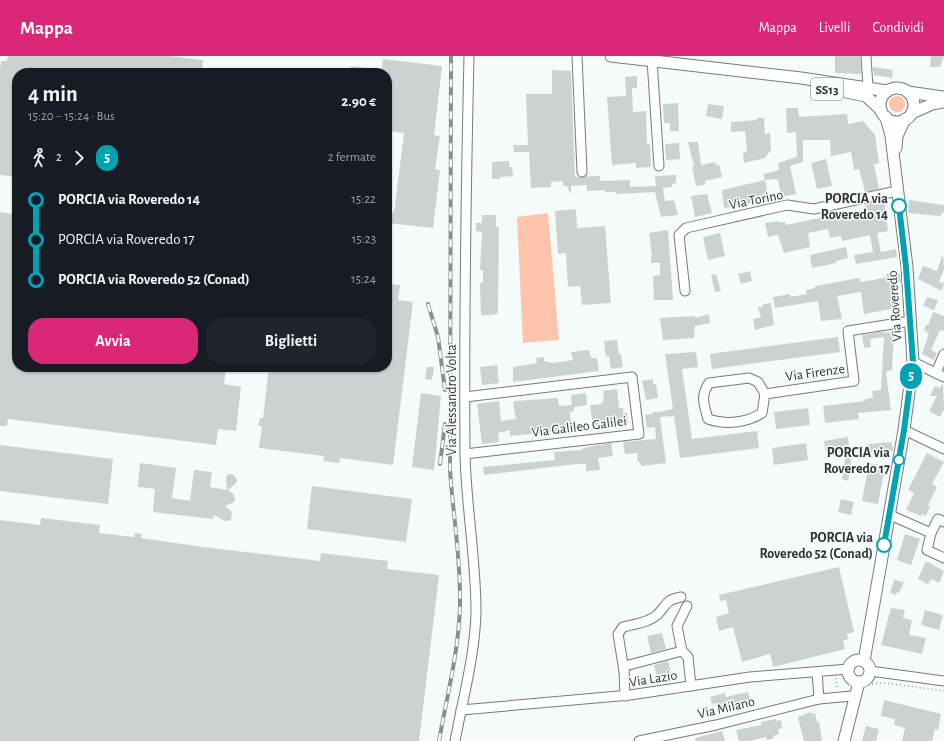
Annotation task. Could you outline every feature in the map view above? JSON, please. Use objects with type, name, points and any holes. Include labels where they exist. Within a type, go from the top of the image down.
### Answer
[{"type":"main road","name":"SS13","points":[[611,56],[652,60],[768,76],[801,78],[887,91]]},
{"type":"main road","name":"SS13","points":[[768,76],[799,84],[856,93],[872,100],[883,113]]},
{"type":"main road","points":[[944,97],[908,92],[900,88],[887,91],[881,99],[883,113],[895,121],[932,104],[944,102]]},
{"type":"main road","points":[[908,92],[914,104],[908,116]]},
{"type":"main road","name":"Via Roveredo","points":[[864,661],[904,430],[913,362],[911,321],[891,136],[883,113]]},
{"type":"main road","name":"Via Roveredo","points":[[894,162],[897,136],[908,116]]},
{"type":"main road","points":[[848,724],[852,696],[860,683],[868,677],[870,671],[868,665],[864,661],[854,661],[849,669],[850,676],[860,683]]},
{"type":"main road","points":[[844,741],[860,683]]},
{"type":"street","name":"Via Alessandro Volta","points":[[455,741],[472,652],[476,612],[475,568],[465,454],[466,228],[469,56]]},
{"type":"street","points":[[577,56],[582,172]]},
{"type":"street","points":[[866,56],[868,88]]},
{"type":"street","points":[[652,60],[659,166]]},
{"type":"street","name":"Via Torino","points":[[685,291],[679,235],[686,228],[787,206],[814,209],[897,191]]},
{"type":"street","name":"Via Firenze","points":[[765,394],[854,381],[848,331],[911,321]]},
{"type":"street","points":[[913,362],[940,375],[944,354]]},
{"type":"street","name":"Via Galileo Galilei","points":[[465,397],[632,377],[639,434],[465,454]]},
{"type":"street","points":[[749,378],[758,382],[765,394],[762,413],[752,420],[719,423],[708,419],[704,405],[703,391],[709,383],[749,378]]},
{"type":"street","points":[[904,430],[944,449]]},
{"type":"street","points":[[890,515],[931,533]]},
{"type":"street","points":[[944,522],[938,519],[931,533],[927,550],[944,558]]},
{"type":"street","points":[[625,696],[624,671],[618,634],[623,626],[640,623],[656,616],[670,599],[681,597]]},
{"type":"street","points":[[687,606],[676,626],[682,651],[688,656],[691,686]]},
{"type":"street","points":[[624,671],[626,666],[682,651]]},
{"type":"street","name":"Via Lazio","points":[[461,710],[625,696],[750,677],[849,669]]},
{"type":"street","points":[[870,671],[944,681]]},
{"type":"street","points":[[817,672],[819,699]]},
{"type":"street","name":"Via Milano","points":[[639,741],[716,725],[819,699],[852,696]]},
{"type":"path","points":[[836,670],[837,694]]},
{"type":"path","points":[[860,683],[886,683],[944,691]]},
{"type":"shaded area","points":[[897,96],[904,101],[905,104],[900,111],[897,112],[890,107],[889,104],[894,97]]},
{"type":"shaded area","points":[[548,213],[559,340],[523,343],[517,217]]},
{"type":"building","points":[[8,56],[169,56],[203,60],[202,68],[12,68],[12,176],[0,175],[0,70],[1,61],[7,61]]},
{"type":"building","points":[[835,56],[860,56],[861,74],[835,73]]},
{"type":"building","points":[[931,56],[944,56],[940,67],[930,67]]},
{"type":"building","points":[[383,59],[442,66],[434,135],[440,136],[435,169],[440,170],[433,228],[392,224],[392,213],[394,213],[404,133],[392,132],[392,68],[382,68]]},
{"type":"building","points":[[351,66],[370,68],[351,68]]},
{"type":"building","points":[[873,67],[893,70],[892,78],[874,75]]},
{"type":"building","points":[[552,70],[571,71],[575,177],[600,176],[600,181],[630,180],[630,187],[656,186],[655,176],[676,175],[676,183],[672,184],[672,187],[663,188],[665,201],[674,200],[678,215],[661,217],[655,192],[616,194],[616,192],[605,192],[605,190],[587,191],[587,185],[571,186],[571,195],[567,186],[563,186],[563,181],[551,182],[551,187],[531,188],[529,152],[514,152],[513,145],[528,145],[526,94],[552,94]]},
{"type":"building","points":[[637,76],[637,88],[632,88],[633,112],[646,111],[647,144],[650,144],[651,167],[636,168],[636,163],[612,165],[607,97],[626,96],[625,77]]},
{"type":"building","points":[[678,103],[679,131],[670,131],[670,123],[664,123],[663,104]]},
{"type":"building","points":[[708,104],[724,106],[722,119],[706,116]]},
{"type":"building","points":[[786,108],[798,108],[799,117],[847,114],[848,124],[863,121],[875,135],[879,163],[874,164],[879,189],[865,192],[859,169],[854,170],[851,152],[831,156],[830,140],[803,140],[803,162],[790,166],[796,194],[781,197],[778,179],[765,180],[763,174],[779,170],[778,163],[797,157],[796,132],[787,133]]},
{"type":"building","points":[[757,118],[764,118],[765,134],[770,133],[771,150],[765,158],[744,163],[743,153],[747,152],[745,131],[731,132],[731,122],[757,120]]},
{"type":"building","points":[[688,142],[698,142],[701,165],[715,162],[716,165],[719,164],[722,177],[705,181],[705,185],[696,186],[692,167],[694,167]]},
{"type":"building","points":[[679,143],[680,159],[666,160],[665,144]]},
{"type":"building","points":[[826,159],[832,186],[817,189],[811,163]]},
{"type":"building","points":[[509,161],[509,167],[512,167],[513,176],[492,179],[492,162]]},
{"type":"building","points":[[765,180],[769,200],[724,208],[722,190]]},
{"type":"building","points":[[707,194],[712,213],[695,217],[691,196]]},
{"type":"building","points":[[884,200],[888,231],[877,233],[881,252],[896,249],[897,257],[856,264],[854,255],[873,252],[870,235],[842,241],[841,236],[830,238],[828,229],[808,233],[810,247],[784,253],[778,235],[768,237],[765,223],[778,221],[785,222],[786,225],[847,212],[848,220],[868,217],[865,204]]},
{"type":"building","points":[[909,200],[944,205],[944,211],[940,216],[908,213]]},
{"type":"building","points":[[576,209],[577,228],[605,226],[611,303],[582,305],[580,286],[568,287],[566,253],[558,254],[555,211]]},
{"type":"building","points":[[0,212],[12,214],[12,372],[225,372],[224,384],[241,387],[236,431],[218,429],[216,445],[8,419],[7,426],[0,426]]},
{"type":"building","points":[[482,215],[496,215],[496,227],[499,227],[498,313],[493,315],[481,315],[480,283],[483,283],[483,270],[480,270],[482,232],[476,231],[476,223],[482,223]]},
{"type":"building","points":[[668,230],[673,300],[654,300],[653,276],[660,275],[660,263],[651,263],[652,256],[649,233]]},
{"type":"building","points":[[720,233],[725,256],[708,260],[703,237]]},
{"type":"building","points":[[846,247],[848,258],[836,261],[836,263],[812,268],[810,255]]},
{"type":"building","points":[[943,254],[944,269],[939,282],[944,283],[942,291],[918,279],[923,266],[937,271]]},
{"type":"building","points":[[750,271],[752,281],[741,284],[738,274]]},
{"type":"building","points":[[895,272],[896,275],[900,274],[901,282],[892,284],[896,308],[864,314],[861,292],[837,296],[842,319],[821,321],[818,301],[775,308],[773,297],[790,294],[790,297],[807,294],[806,290],[815,288],[815,286],[859,278],[860,282],[874,280],[887,277],[886,274]]},
{"type":"building","points":[[716,274],[721,291],[715,292],[711,275]]},
{"type":"building","points":[[392,284],[400,285],[398,300],[413,302],[393,465],[340,458],[339,463],[323,461],[324,456],[259,448],[262,426],[258,426],[260,418],[263,418],[268,372],[392,372]]},
{"type":"building","points":[[927,297],[938,300],[934,310],[923,306]]},
{"type":"building","points":[[771,303],[774,325],[755,330],[753,319],[761,317],[758,307],[763,307],[763,304]]},
{"type":"building","points":[[933,312],[944,316],[944,331],[940,330],[931,350],[937,353],[934,360],[922,354],[929,333],[924,330],[926,325],[928,325]]},
{"type":"building","points":[[709,314],[710,323],[695,326],[694,338],[663,340],[660,318],[695,316],[695,318]]},
{"type":"building","points":[[880,332],[894,333],[892,370],[886,372],[891,410],[858,413],[859,419],[825,423],[823,406],[865,401],[865,399],[873,398],[872,391],[881,390],[884,337],[870,339],[871,347],[864,348],[862,335]]},
{"type":"building","points":[[838,337],[840,352],[712,369],[710,354]]},
{"type":"building","points":[[617,340],[623,367],[611,369],[609,356],[606,357],[604,341]]},
{"type":"building","points":[[589,350],[591,358],[597,358],[599,371],[513,382],[513,367],[537,363],[536,358],[544,357],[544,361],[552,363],[573,360],[571,352]]},
{"type":"building","points":[[696,352],[698,367],[682,369],[692,439],[757,431],[759,448],[680,458],[674,416],[660,417],[666,463],[641,466],[640,462],[638,462],[637,453],[625,454],[623,442],[656,439],[655,427],[647,428],[645,415],[653,414],[652,412],[673,409],[665,354]]},
{"type":"building","points":[[497,365],[499,383],[482,385],[480,367]]},
{"type":"building","points":[[427,367],[434,367],[432,380],[425,379]]},
{"type":"building","points":[[653,379],[653,384],[656,384],[658,398],[646,400],[642,381]]},
{"type":"building","points":[[943,383],[944,409],[940,417],[929,411],[937,396],[930,396],[935,386],[940,388]]},
{"type":"building","points":[[617,389],[619,408],[623,408],[623,413],[627,413],[628,423],[593,426],[590,405],[602,404],[601,402],[604,401],[603,391]]},
{"type":"building","points":[[421,393],[441,396],[434,470],[412,467]]},
{"type":"building","points":[[586,393],[587,405],[574,407],[574,411],[570,412],[572,430],[510,436],[510,430],[498,433],[499,442],[482,444],[477,404],[499,401],[501,421],[516,419],[513,403],[515,401],[558,398],[559,406],[572,405],[571,395]]},
{"type":"building","points":[[808,408],[810,425],[776,429],[774,412]]},
{"type":"building","points":[[848,437],[851,464],[848,481],[842,479],[846,454],[840,455],[839,451],[826,453],[824,441]]},
{"type":"building","points":[[892,442],[893,451],[869,452],[869,444]]},
{"type":"building","points":[[611,443],[613,456],[598,458],[600,470],[586,471],[586,464],[576,464],[484,475],[483,467],[555,460],[554,452],[583,450],[583,448]]},
{"type":"building","points":[[806,443],[808,460],[774,465],[772,448]]},
{"type":"building","points":[[0,445],[113,459],[108,504],[0,491]]},
{"type":"building","points":[[927,453],[944,462],[932,484],[937,487],[928,505],[930,506],[926,516],[922,514],[921,516],[906,510],[914,493],[908,490]]},
{"type":"building","points":[[140,463],[176,468],[172,498],[190,501],[194,470],[212,472],[210,487],[227,490],[226,476],[229,474],[234,475],[237,480],[236,483],[228,490],[234,495],[235,499],[234,502],[225,506],[232,512],[231,520],[225,521],[214,515],[213,519],[153,512],[155,489],[138,487]]},
{"type":"building","points":[[869,463],[885,466],[878,504],[862,501]]},
{"type":"building","points":[[312,486],[412,499],[406,542],[307,529]]},
{"type":"building","points":[[841,499],[854,502],[851,515],[838,512]]},
{"type":"building","points":[[41,518],[100,525],[99,533],[134,537],[135,533],[142,534],[141,538],[203,547],[320,561],[321,553],[388,561],[387,569],[439,575],[419,741],[0,741],[0,520],[40,525]]},
{"type":"building","points":[[905,534],[920,539],[911,565],[897,560]]},
{"type":"building","points":[[926,561],[944,571],[939,583],[931,579],[927,584],[918,579]]},
{"type":"building","points":[[839,567],[854,632],[847,634],[848,639],[843,641],[845,649],[773,667],[770,654],[742,662],[733,627],[719,631],[716,617],[729,613],[726,600],[720,601],[719,595]]},
{"type":"building","points":[[894,580],[904,582],[899,593],[897,592],[896,595],[890,593]]},
{"type":"building","points":[[891,608],[905,610],[903,618],[912,620],[909,635],[926,638],[922,654],[881,645]]},
{"type":"building","points":[[925,610],[943,615],[939,630],[921,625]]},
{"type":"building","points":[[662,633],[666,649],[651,653],[647,636]]},
{"type":"building","points":[[668,661],[671,674],[657,677],[654,665]]},
{"type":"building","points":[[748,692],[751,705],[737,708],[736,705],[718,711],[716,703],[712,704],[710,697],[725,693],[726,697]]},
{"type":"building","points":[[884,700],[941,714],[938,730],[935,729],[932,741],[902,741],[905,728],[894,725],[895,719],[881,716]]},
{"type":"building","points":[[811,712],[811,714],[815,713],[817,722],[819,721],[822,741],[804,741],[798,717]]},
{"type":"building","points":[[776,719],[776,721],[781,720],[782,728],[778,729],[779,734],[773,736],[774,738],[767,740],[766,737],[749,741],[739,741],[736,730],[761,725],[761,722]]},
{"type":"building","points":[[866,726],[879,729],[876,741],[862,741]]},
{"type":"building","points":[[722,731],[725,741],[696,741],[695,738]]},
{"type":"railway","points":[[439,741],[455,656],[460,605],[458,554],[450,470],[451,56]]},
{"type":"railway","points":[[428,304],[438,337],[445,390]]},
{"type":"railway","points":[[440,464],[445,424]]},
{"type":"bus line","name":"5","points":[[884,545],[904,430],[913,362],[911,321],[899,206]]},
{"type":"place","name":"PORCIA via Roveredo 14","points":[[899,206]]},
{"type":"place","name":"PORCIA via Roveredo 17","points":[[899,460]]},
{"type":"place","name":"PORCIA via Roveredo 52 (Conad)","points":[[884,545]]}]
